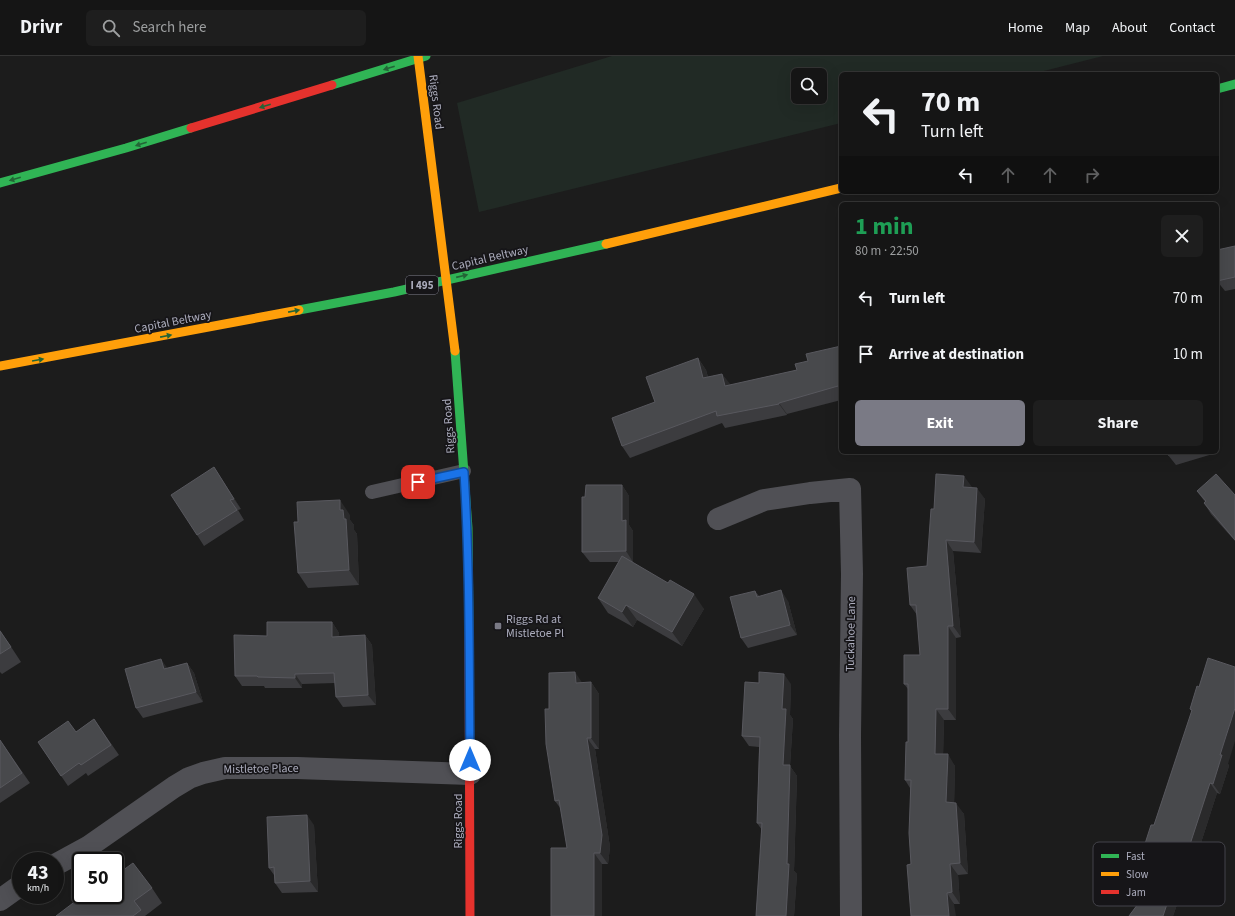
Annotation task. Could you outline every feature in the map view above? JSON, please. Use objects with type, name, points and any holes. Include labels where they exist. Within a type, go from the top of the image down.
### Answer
[{"type":"main road","name":"Riggs Road","points":[[418,56],[455,351],[468,528],[470,916]]},
{"type":"main road","points":[[0,183],[126,148],[426,56]]},
{"type":"main road","points":[[1219,88],[1235,84]]},
{"type":"main road","name":"Capital Beltway","points":[[0,366],[394,292],[705,221],[839,188]]},
{"type":"street","name":"Tuckahoe Lane","points":[[718,519],[764,500],[850,489],[852,543],[850,735],[851,916]]},
{"type":"street","name":"Mistletoe Place","points":[[64,860],[88,847],[189,778],[225,768],[297,768],[470,774]]},
{"type":"street","points":[[0,900],[12,891]]},
{"type":"lane","points":[[372,492],[464,472]]},
{"type":"shaded area","points":[[612,56],[1103,56],[1040,72],[839,72],[839,123],[479,212],[457,103]]},
{"type":"building","points":[[1235,246],[1235,277],[1219,281],[1219,250]]},
{"type":"building","points":[[839,346],[839,389],[838,386],[779,404],[717,416],[716,411],[622,446],[612,418],[655,402],[646,377],[698,358],[703,378],[722,374],[725,386],[797,370],[795,364],[808,361],[806,354]]},
{"type":"building","points":[[214,467],[234,499],[230,500],[237,510],[197,535],[171,495]]},
{"type":"building","points":[[936,474],[964,476],[963,487],[977,488],[974,542],[946,540],[953,626],[948,626],[948,709],[936,709],[935,754],[948,754],[946,802],[956,803],[960,863],[950,864],[952,892],[947,893],[949,916],[911,916],[907,865],[911,864],[909,833],[911,780],[905,780],[906,742],[908,742],[908,684],[904,684],[904,655],[920,655],[916,605],[910,605],[907,568],[927,566],[931,509],[934,509]]},
{"type":"building","points":[[1216,474],[1235,495],[1235,540],[1204,503],[1206,501],[1197,491]]},
{"type":"building","points":[[586,485],[622,485],[622,521],[626,520],[626,551],[582,552],[582,497],[585,497]]},
{"type":"building","points":[[340,500],[340,510],[343,510],[344,519],[346,519],[349,570],[298,573],[294,522],[298,522],[297,502]]},
{"type":"building","points":[[622,556],[668,583],[670,580],[694,594],[672,632],[626,605],[622,612],[598,598]]},
{"type":"building","points":[[781,590],[790,625],[741,638],[730,597],[755,591],[757,597]]},
{"type":"building","points":[[267,622],[332,622],[332,637],[365,635],[368,695],[336,697],[334,673],[295,674],[295,678],[235,676],[234,635],[267,636]]},
{"type":"building","points":[[0,631],[11,647],[0,654]]},
{"type":"building","points":[[1208,658],[1235,667],[1235,708],[1220,755],[1222,755],[1213,784],[1210,783],[1191,842],[1146,842],[1151,825],[1154,825],[1192,710],[1190,709],[1197,686],[1199,687]]},
{"type":"building","points":[[161,659],[164,669],[187,663],[196,692],[136,708],[125,669]]},
{"type":"building","points":[[575,672],[576,683],[591,682],[591,738],[587,738],[602,835],[600,853],[594,853],[594,916],[551,916],[551,848],[567,848],[559,800],[555,801],[546,744],[545,709],[549,709],[549,673]]},
{"type":"building","points":[[759,672],[784,674],[782,709],[786,709],[783,765],[790,765],[787,864],[789,864],[786,916],[756,916],[762,823],[757,823],[760,737],[742,736],[745,682],[759,683]]},
{"type":"building","points":[[94,719],[111,745],[81,765],[79,763],[61,776],[38,742],[68,721],[76,732]]},
{"type":"building","points":[[0,740],[22,773],[0,788]]},
{"type":"building","points":[[307,815],[310,881],[275,883],[274,867],[269,868],[267,817]]},
{"type":"building","points":[[133,863],[152,888],[134,901],[141,910],[133,916],[56,916],[72,904],[124,904],[124,870]]},
{"type":"building","points":[[1136,906],[1166,906],[1163,916],[1129,916]]},
{"type":"traffic: fast","points":[[332,85],[426,56]]},
{"type":"traffic: fast","points":[[1219,88],[1235,84]]},
{"type":"traffic: fast","points":[[0,183],[126,148],[191,128]]},
{"type":"traffic: fast","points":[[299,310],[394,292],[606,244]]},
{"type":"traffic: fast","points":[[455,351],[468,528],[469,633]]},
{"type":"traffic: slow","points":[[418,56],[455,351]]},
{"type":"traffic: slow","points":[[606,244],[839,188]]},
{"type":"traffic: slow","points":[[0,366],[299,310]]},
{"type":"traffic: jam","points":[[191,128],[332,85]]},
{"type":"traffic: jam","points":[[469,633],[470,916]]},
{"type":"place","name":"Riggs Rd at Mistletoe Pl","points":[[498,626]]},
{"type":"route","points":[[418,482],[464,472],[468,528],[470,612],[470,760]]}]
